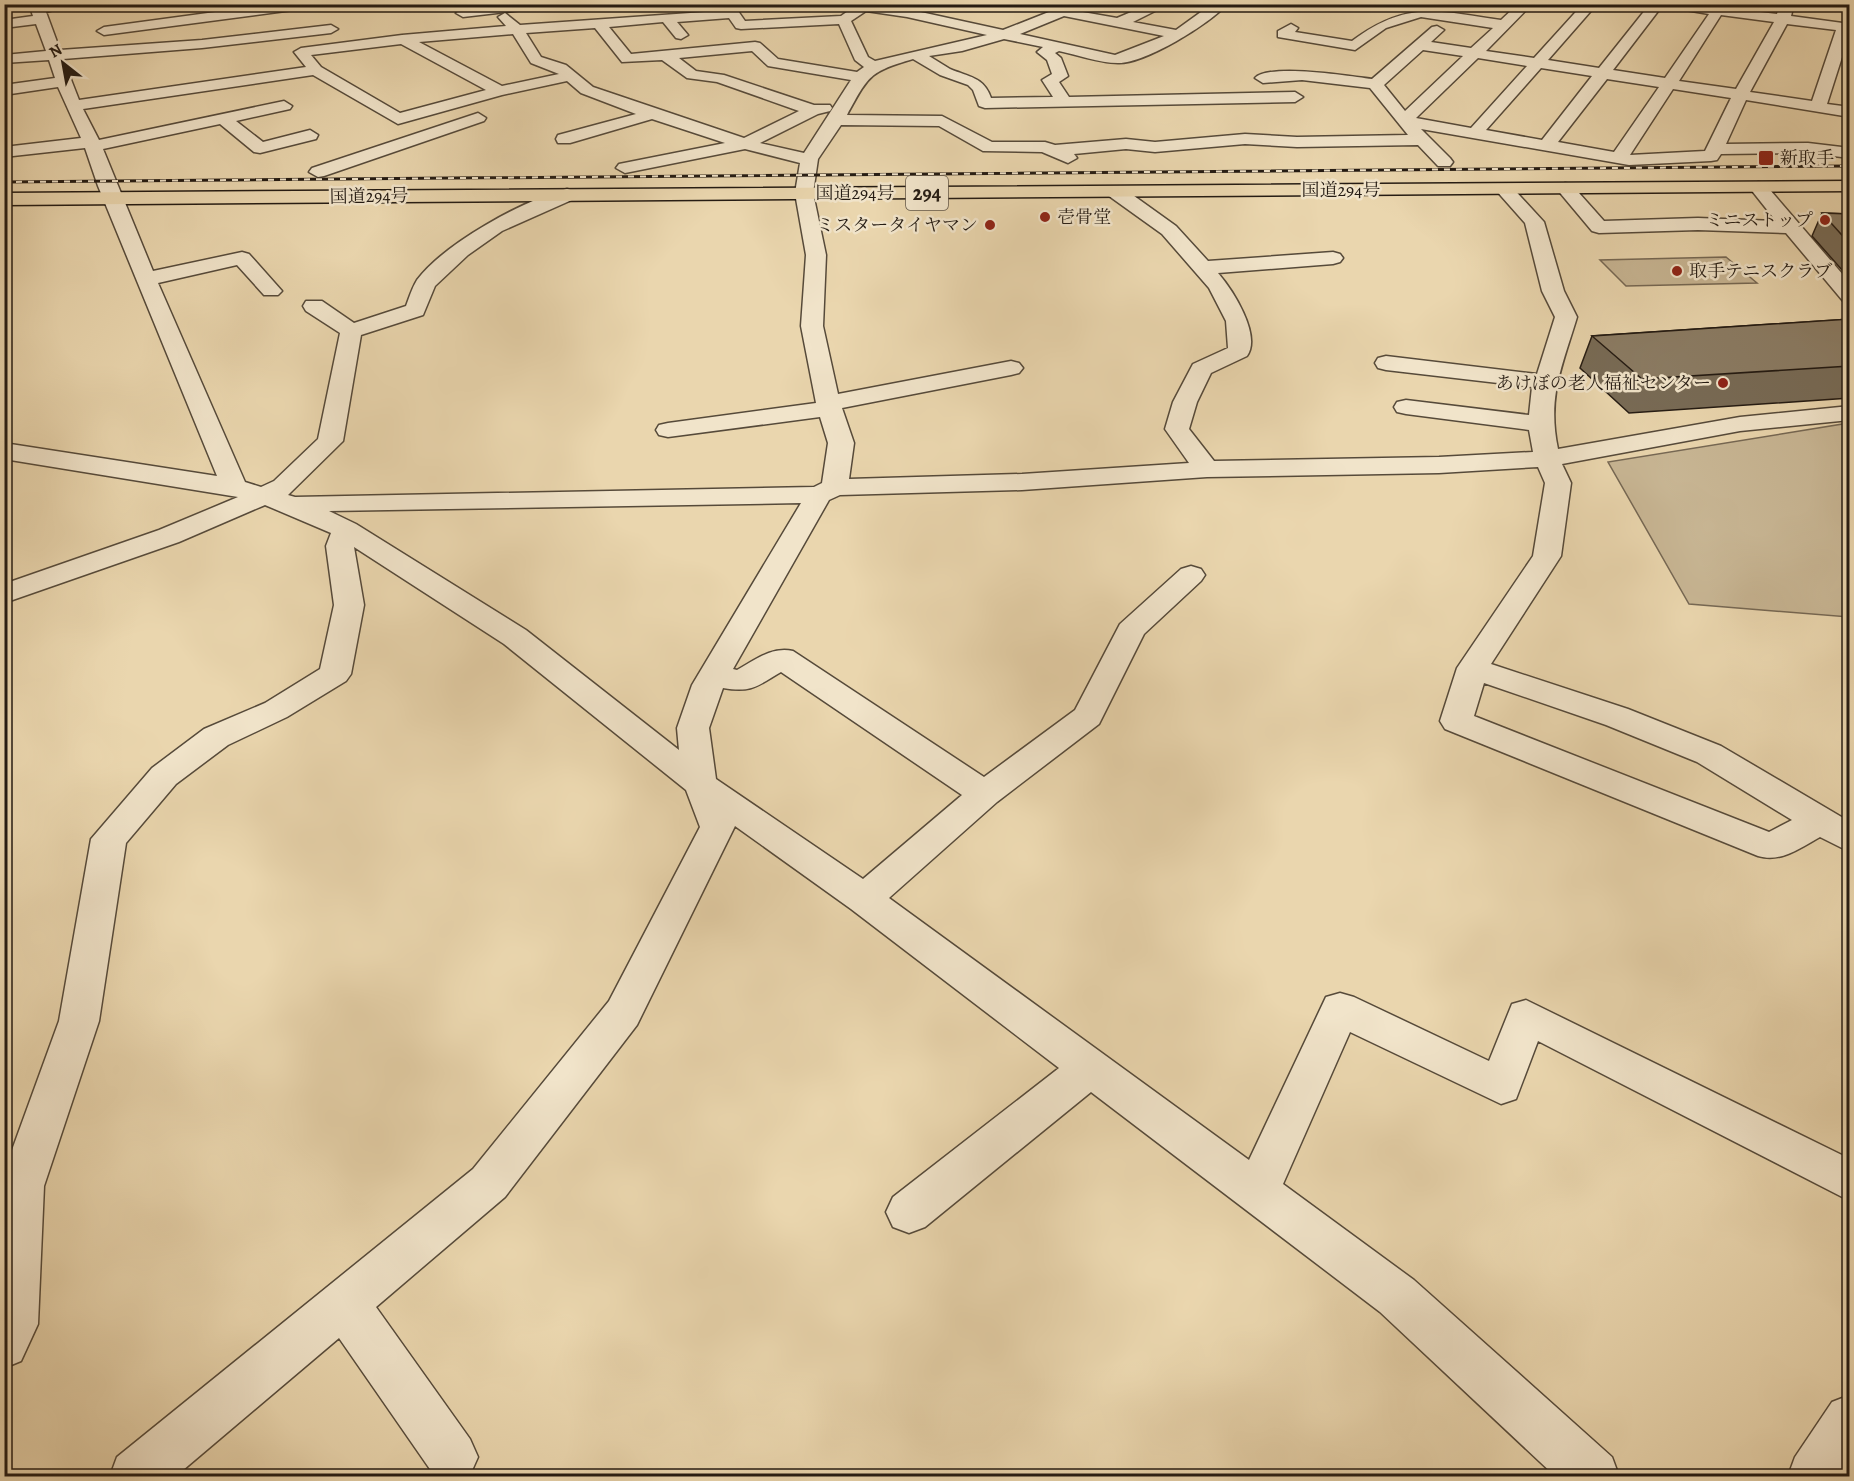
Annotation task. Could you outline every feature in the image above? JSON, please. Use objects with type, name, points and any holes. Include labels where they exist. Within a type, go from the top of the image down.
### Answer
[{"type":"highway","name":"国道294号","points":[[4,199],[1850,186]]},
{"type":"street","points":[[4,24],[38,12],[72,4]]},
{"type":"street","points":[[211,4],[236,5]]},
{"type":"street","points":[[84,33],[267,7],[308,4]]},
{"type":"street","points":[[450,15],[496,7],[540,4]]},
{"type":"street","points":[[843,4],[868,6],[1006,33],[1122,59],[1179,35],[1221,4]]},
{"type":"street","points":[[136,1476],[489,1183],[623,1013],[718,827],[700,784],[693,728],[714,676],[827,491],[841,443],[829,406],[812,326],[816,255],[804,193],[809,159],[836,120],[860,77],[874,66],[915,54],[962,47],[1082,4]]},
{"type":"street","points":[[1118,23],[1163,4]]},
{"type":"street","points":[[915,54],[945,72],[973,82],[980,88],[985,103],[1309,85],[1376,84],[1451,18],[1475,4]]},
{"type":"street","points":[[1404,121],[1526,4]]},
{"type":"street","points":[[1474,134],[1591,4]]},
{"type":"street","points":[[1546,146],[1656,4]]},
{"type":"street","points":[[1667,4],[1785,12],[1847,28],[1818,106]]},
{"type":"street","points":[[571,76],[500,91],[398,118],[316,70],[301,52],[402,39],[733,14],[741,25],[844,20],[868,6]]},
{"type":"street","points":[[496,7],[518,31],[536,60],[561,68],[587,90],[745,144],[809,159]]},
{"type":"street","points":[[1619,158],[1721,8]]},
{"type":"street","points":[[4,9],[38,12]]},
{"type":"street","points":[[38,12],[55,37],[55,57],[73,106],[92,144],[147,279],[262,496],[346,530],[515,637],[700,784],[864,899],[1397,1296],[1593,1476]]},
{"type":"street","points":[[1063,12],[1179,35]]},
{"type":"street","points":[[1404,121],[1619,158],[1711,156],[1785,12]]},
{"type":"street","points":[[1309,85],[1334,61],[1381,25],[1420,13],[1503,25]]},
{"type":"street","points":[[667,18],[674,29],[701,51]]},
{"type":"street","points":[[844,20],[862,60],[874,66]]},
{"type":"street","points":[[599,24],[627,59],[755,46],[773,63],[860,77]]},
{"type":"street","points":[[4,59],[55,57],[344,27]]},
{"type":"street","points":[[1291,28],[1283,34],[1355,45]]},
{"type":"street","points":[[402,39],[500,91]]},
{"type":"street","points":[[1421,45],[1850,112]]},
{"type":"street","points":[[1059,46],[1044,52],[1054,58],[1060,76],[1050,80],[1063,100]]},
{"type":"street","points":[[665,55],[692,75],[719,78],[813,110]]},
{"type":"street","points":[[73,106],[316,70]]},
{"type":"street","points":[[1263,78],[1309,85]]},
{"type":"street","points":[[4,90],[65,81]]},
{"type":"street","points":[[1376,84],[1404,121],[1444,162]]},
{"type":"street","points":[[566,95],[587,90]]},
{"type":"street","points":[[625,168],[745,144],[813,110],[845,104]]},
{"type":"street","points":[[4,152],[92,144],[284,106]]},
{"type":"street","points":[[318,172],[492,113]]},
{"type":"street","points":[[564,140],[652,114]]},
{"type":"street","points":[[223,119],[260,148],[310,135]]},
{"type":"street","points":[[836,120],[942,121],[989,147],[1044,147],[1084,165]]},
{"type":"street","points":[[1724,129],[1808,148],[1850,153]]},
{"type":"street","points":[[1050,150],[1126,144],[1155,147],[1245,139],[1297,142],[1425,140]]},
{"type":"street","points":[[1714,149],[1808,148]]},
{"type":"street","points":[[1758,187],[1850,297]]},
{"type":"street","points":[[1503,188],[1534,222],[1546,258],[1553,291],[1566,317],[1546,382],[1541,424],[1547,459],[1558,483],[1547,556],[1473,668],[1456,721],[1771,847],[1821,821]]},
{"type":"street","points":[[1565,188],[1599,227],[1698,224],[1792,227]]},
{"type":"street","points":[[1116,192],[1169,230],[1218,286],[1237,321],[1239,351],[1201,369],[1185,402],[1177,429],[1207,469]]},
{"type":"street","points":[[351,331],[415,310],[426,283],[461,251],[495,227],[567,195]]},
{"type":"street","points":[[147,279],[242,258],[271,291]]},
{"type":"street","points":[[1202,268],[1334,258]]},
{"type":"street","points":[[314,306],[351,331]]},
{"type":"street","points":[[4,594],[169,536],[283,487],[330,441],[351,331]]},
{"type":"street","points":[[1386,363],[1546,382]]},
{"type":"street","points":[[669,429],[829,406],[1011,368]]},
{"type":"street","points":[[1406,407],[1541,424]]},
{"type":"street","points":[[4,451],[262,496],[827,491],[1022,482],[1207,469],[1439,465],[1547,459],[1740,424],[1850,413]]},
{"type":"street","points":[[4,1344],[14,1324],[21,1186],[79,1022],[109,839],[164,776],[208,744],[276,710],[335,674],[349,605],[340,546],[346,530]]},
{"type":"street","points":[[864,899],[985,794],[1088,716],[1131,630],[1191,575]]},
{"type":"street","points":[[714,676],[742,681],[782,658],[985,794]]},
{"type":"street","points":[[1473,668],[1617,717],[1709,754],[1850,839]]},
{"type":"street","points":[[1257,1192],[1340,1009],[1501,1086],[1526,1016],[1850,1181]]},
{"type":"street","points":[[909,1212],[1090,1068]]},
{"type":"street","points":[[344,1303],[452,1457]]},
{"type":"street","points":[[1814,1476],[1850,1420]]},
{"type":"shaded area","name":"取手テニスクラブ","points":[[1726,257],[1757,283],[1626,286],[1600,260]]},
{"type":"shaded area","points":[[1849,423],[1849,617],[1689,604],[1608,462]]},
{"type":"building","points":[[1822,213],[1850,214],[1850,244]]},
{"type":"building","points":[[1850,319],[1850,366],[1642,379],[1592,336]]},
{"type":"railway","points":[[4,182],[1850,166]]},
{"type":"place","name":"新取手","points":[[1766,158]]},
{"type":"place","name":"壱骨堂","points":[[1045,217]]},
{"type":"place","name":"ミニストップ","points":[[1825,220]]},
{"type":"place","name":"ミスタータイヤマン","points":[[990,225]]},
{"type":"place","name":"取手テニスクラブ","points":[[1677,271]]},
{"type":"place","name":"あけぼの老人福祉センター","points":[[1723,383]]}]
